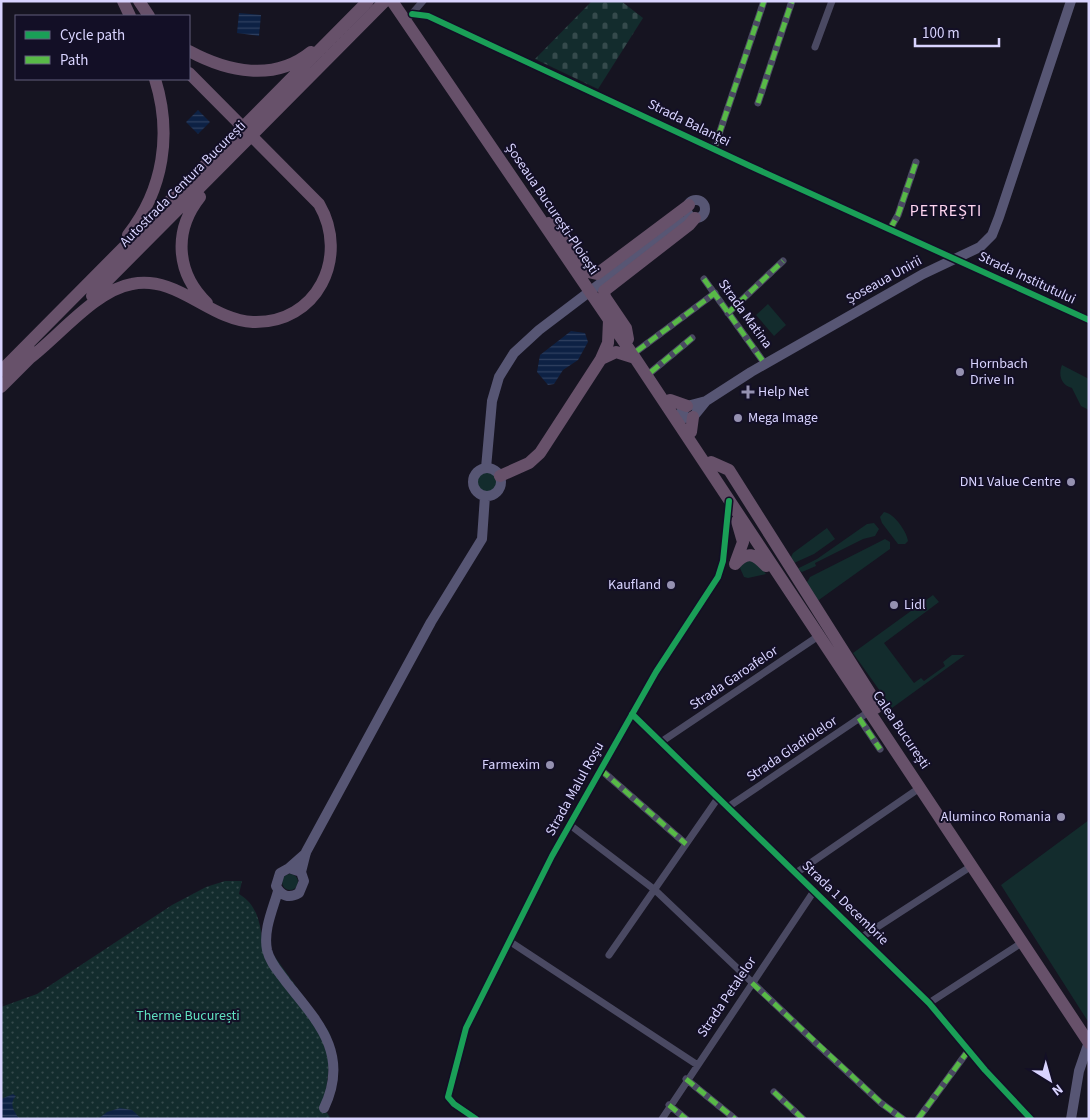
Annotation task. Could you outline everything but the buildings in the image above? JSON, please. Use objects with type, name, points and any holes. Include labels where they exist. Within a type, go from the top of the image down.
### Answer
[{"type":"highway","points":[[123,1],[130,15]]},
{"type":"highway","points":[[131,1],[139,15]]},
{"type":"highway","points":[[139,1],[148,15]]},
{"type":"highway","name":"Autostrada Centura București","points":[[1,387],[26,355],[236,147],[339,32],[355,24],[368,1]]},
{"type":"highway","name":"Autostrada Centura București","points":[[257,123],[355,24],[385,1]]},
{"type":"highway","name":"Șoseaua București-Ploiești","points":[[392,1],[609,320],[683,415]]},
{"type":"highway","name":"Șoseaua București-Ploiești","points":[[399,1],[411,15],[628,339],[636,355],[683,415]]},
{"type":"highway","points":[[190,51],[215,63],[238,69],[250,71],[276,70],[298,61],[339,32]]},
{"type":"highway","points":[[26,355],[52,342],[104,295],[127,285],[143,282],[162,285],[232,318],[252,322],[272,320],[292,312],[312,297],[323,281],[329,266],[331,240],[324,213],[311,195],[190,74]]},
{"type":"highway","points":[[26,355],[40,327],[123,241],[144,212],[159,173],[164,141],[163,114],[155,80]]},
{"type":"highway","points":[[214,309],[189,280],[182,262],[182,235],[189,214],[236,147]]},
{"type":"highway","name":"Autostrada Centura București","points":[[1,371],[26,355],[236,147]]},
{"type":"highway","points":[[550,223],[562,232],[588,272],[597,274],[691,212]]},
{"type":"highway","points":[[628,339],[626,328],[605,297],[604,291],[691,212]]},
{"type":"highway","points":[[500,476],[536,457],[601,359],[608,343],[609,320]]},
{"type":"highway","points":[[601,359],[609,354],[619,352],[636,355]]},
{"type":"highway","points":[[683,415],[688,433],[711,462],[729,470],[870,693],[873,709]]},
{"type":"highway","name":"Calea București","points":[[688,433],[729,501],[791,594],[873,709],[1089,1030]]},
{"type":"highway","points":[[729,501],[742,532],[743,546],[735,564],[744,555],[755,555],[791,594]]},
{"type":"highway","name":"Calea București","points":[[873,709],[921,788],[1089,1042]]},
{"type":"street","points":[[411,15],[423,1]]},
{"type":"street","points":[[714,149],[764,1]]},
{"type":"street","points":[[758,102],[792,1]]},
{"type":"street","points":[[815,46],[832,1]]},
{"type":"street","name":"Șoseaua Unirii","points":[[683,415],[765,364],[908,282],[985,243],[996,228],[1071,1]]},
{"type":"street","name":"Strada Balanței","points":[[411,15],[428,16],[714,149],[955,258]]},
{"type":"street","points":[[890,229],[898,215],[916,162]]},
{"type":"street","points":[[486,468],[492,401],[499,377],[521,345],[616,273],[691,212]]},
{"type":"street","name":"Strada Institutului","points":[[955,258],[1089,320]]},
{"type":"street","points":[[728,312],[783,261]]},
{"type":"street","name":"Strada Matina","points":[[704,278],[765,364]]},
{"type":"street","points":[[636,355],[715,293]]},
{"type":"street","points":[[651,372],[692,338]]},
{"type":"street","points":[[486,468],[494,470],[500,476],[499,490],[493,495],[485,496],[476,492],[472,482],[478,470],[486,468]]},
{"type":"street","points":[[278,890],[288,896],[294,896],[302,890],[304,881],[301,872],[306,852],[434,615],[481,541],[484,531],[485,496]]},
{"type":"street","name":"Strada Malul Roșu","points":[[476,1119],[454,1104],[448,1096],[463,1036],[509,941],[570,825],[666,656],[718,577],[724,561],[729,501]]},
{"type":"street","points":[[726,534],[734,529],[742,532]]},
{"type":"street","name":"Strada Garoafelor","points":[[661,742],[820,635]]},
{"type":"street","name":"Strada Gladiolelor","points":[[728,807],[873,709]]},
{"type":"street","name":"Strada 1 Decembrie","points":[[632,714],[929,1003],[968,1050],[1031,1119]]},
{"type":"street","points":[[859,718],[880,749]]},
{"type":"street","points":[[601,770],[686,844]]},
{"type":"street","points":[[796,873],[921,788]]},
{"type":"street","points":[[609,955],[718,798]]},
{"type":"street","points":[[570,825],[655,890],[881,1103],[903,1119]]},
{"type":"street","points":[[306,852],[278,877],[276,885],[278,890],[266,934],[267,950],[272,962],[318,1022],[330,1046],[333,1079],[324,1108]]},
{"type":"street","points":[[862,937],[972,865]]},
{"type":"street","points":[[290,868],[301,872]]},
{"type":"street","name":"Strada Petalelor","points":[[662,1119],[696,1064],[814,891]]},
{"type":"street","points":[[266,934],[276,913],[288,896]]},
{"type":"street","points":[[509,941],[696,1064]]},
{"type":"street","points":[[929,1003],[1023,942]]},
{"type":"street","points":[[1071,1119],[1079,1081],[1079,1071],[1089,1042]]},
{"type":"street","points":[[918,1119],[968,1050]]},
{"type":"street","points":[[1079,1081],[1085,1073],[1089,1062]]},
{"type":"street","points":[[686,1079],[735,1119]]},
{"type":"street","points":[[774,1092],[803,1119]]},
{"type":"street","points":[[669,1105],[686,1119]]},
{"type":"green space","points":[[592,1],[621,1],[643,18],[598,89],[535,59]]},
{"type":"green space","points":[[768,304],[786,325],[774,336],[756,315]]},
{"type":"green space","points":[[1062,365],[1089,379],[1089,410],[1081,406],[1072,388],[1065,385],[1061,379]]},
{"type":"green space","points":[[487,472],[494,475],[497,482],[494,489],[487,492],[480,489],[477,482],[480,475]]},
{"type":"green space","points":[[884,512],[896,519],[903,528],[908,541],[905,544],[898,544],[882,523],[880,517]]},
{"type":"green space","points":[[874,523],[879,529],[875,536],[863,539],[815,563],[816,566],[802,572],[797,569],[817,559],[867,524]]},
{"type":"green space","points":[[827,528],[835,539],[814,554],[794,563],[791,557],[793,553]]},
{"type":"green space","points":[[885,539],[890,542],[890,549],[816,602],[806,584],[810,577]]},
{"type":"green space","points":[[744,560],[757,562],[766,574],[748,578],[744,577],[740,568]]},
{"type":"green space","points":[[933,595],[939,602],[884,643],[914,683],[921,678],[924,681],[945,666],[943,662],[952,655],[965,655],[892,708],[853,653]]},
{"type":"green space","points":[[1089,820],[1089,1023],[1001,885]]},
{"type":"green space","points":[[287,874],[293,874],[298,879],[296,888],[287,890],[282,885],[282,879]]},
{"type":"green space","name":"Therme București","points":[[225,881],[242,881],[239,894],[253,908],[260,926],[262,939],[329,1032],[332,1041],[324,1108],[331,1119],[1,1119],[1,1007],[37,994],[172,905],[206,887]]},
{"type":"water","points":[[239,13],[261,15],[259,36],[237,33]]},
{"type":"water","points":[[198,110],[210,122],[198,134],[186,122]]},
{"type":"water","points":[[571,331],[585,333],[588,342],[578,360],[563,370],[554,384],[548,385],[537,372],[540,355]]},
{"type":"water","points":[[13,1094],[16,1096],[12,1105],[19,1119],[1,1119],[1,1099]]},
{"type":"water","points":[[120,1108],[132,1110],[142,1119],[98,1119],[107,1112]]},
{"type":"marked path","points":[[714,149],[764,1]]},
{"type":"marked path","points":[[758,103],[792,1]]},
{"type":"marked path","points":[[890,229],[898,215],[916,162]]},
{"type":"marked path","points":[[728,313],[783,261]]},
{"type":"marked path","points":[[704,279],[765,364]]},
{"type":"marked path","points":[[637,351],[715,293]]},
{"type":"marked path","points":[[651,372],[692,338]]},
{"type":"marked path","points":[[859,718],[880,749]]},
{"type":"marked path","points":[[601,770],[686,844]]},
{"type":"marked path","points":[[752,983],[881,1103],[903,1119]]},
{"type":"marked path","points":[[918,1119],[968,1051]]},
{"type":"marked path","points":[[686,1079],[735,1119]]},
{"type":"marked path","points":[[774,1092],[803,1119]]},
{"type":"marked path","points":[[669,1105],[686,1119]]},
{"type":"cycle path","points":[[412,14],[428,16],[750,166],[1089,320]]},
{"type":"cycle path","points":[[476,1119],[454,1104],[448,1097],[466,1028],[552,856],[656,672],[718,577],[723,561],[729,501]]},
{"type":"cycle path","points":[[632,714],[929,1003],[985,1070],[1031,1119]]},
{"type":"place","name":"Hornbach Drive In","points":[[960,372]]},
{"type":"place","name":"Help Net","points":[[748,392]]},
{"type":"place","name":"Mega Image","points":[[738,418]]},
{"type":"place","name":"DN1 Value Centre","points":[[1071,482]]},
{"type":"place","name":"Kaufland","points":[[671,585]]},
{"type":"place","name":"Lidl","points":[[894,605]]},
{"type":"place","name":"Farmexim","points":[[550,765]]},
{"type":"place","name":"Aluminco Romania","points":[[1061,817]]},
{"type":"district","name":"PETREȘTI","points":[[946,211]]}]
